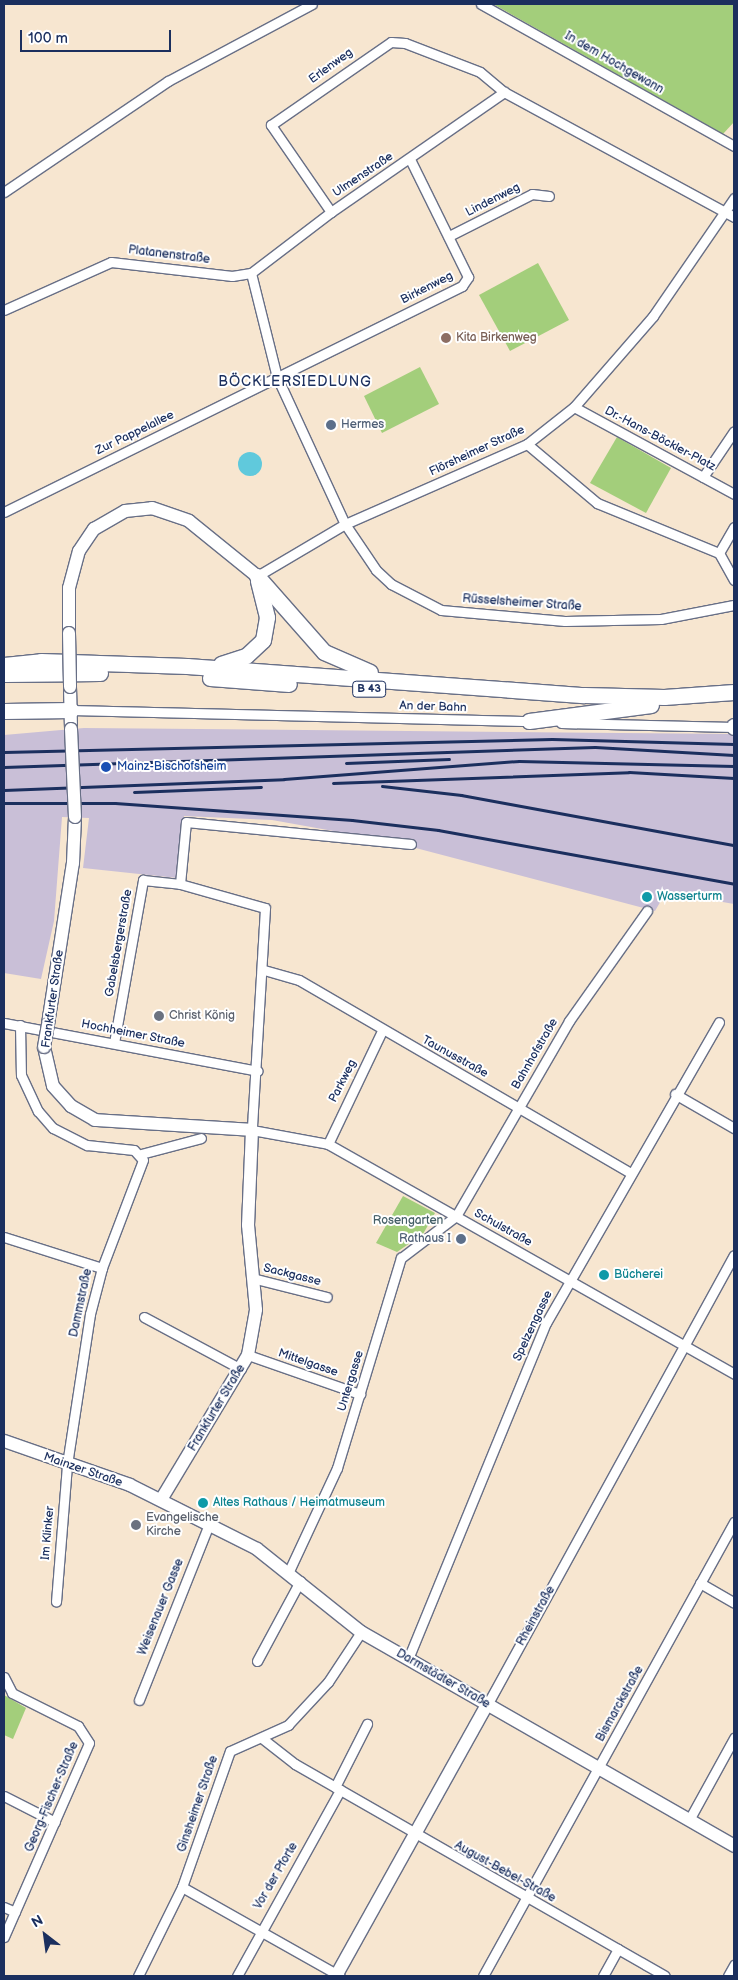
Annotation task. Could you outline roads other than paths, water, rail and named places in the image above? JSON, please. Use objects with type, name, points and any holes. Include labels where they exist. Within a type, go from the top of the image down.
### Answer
[{"type":"highway","points":[[188,666],[236,660],[258,647],[267,625],[257,576]]},
{"type":"highway","points":[[257,576],[324,652],[354,668],[402,681]]},
{"type":"highway","name":"B 43","points":[[4,665],[41,661],[188,666],[594,695],[734,692]]},
{"type":"highway","name":"B 43","points":[[4,674],[170,675],[651,706],[734,701]]},
{"type":"highway","points":[[529,721],[651,706]]},
{"type":"highway","points":[[4,711],[71,710]]},
{"type":"street","points":[[4,192],[168,81],[312,4]]},
{"type":"street","name":"In dem Hochgewann","points":[[480,4],[734,146]]},
{"type":"street","name":"Erlenweg","points":[[331,212],[270,125],[375,50],[391,42],[406,43],[480,72],[504,92]]},
{"type":"street","points":[[504,92],[730,215]]},
{"type":"street","name":"Ulmenstraße","points":[[251,273],[331,212],[504,92]]},
{"type":"street","name":"Birkenweg","points":[[277,377],[462,286],[468,277],[450,236],[410,159]]},
{"type":"street","name":"Lindenweg","points":[[450,236],[532,194],[549,196]]},
{"type":"street","name":"Flörsheimer Straße","points":[[257,576],[345,524],[527,444],[574,407],[653,316],[730,215],[734,198]]},
{"type":"street","name":"Platanenstraße","points":[[4,310],[111,262],[232,276],[251,273]]},
{"type":"street","points":[[251,273],[277,377],[345,524]]},
{"type":"street","name":"Zur Pappelallee","points":[[4,512],[277,377]]},
{"type":"street","name":"Dr.-Hans-Böckler-Platz","points":[[574,407],[734,494]]},
{"type":"street","points":[[703,476],[734,431]]},
{"type":"street","points":[[527,444],[597,503],[719,553],[734,580]]},
{"type":"street","points":[[71,710],[69,634],[72,572],[94,529],[134,509],[174,514],[216,540],[257,576]]},
{"type":"street","name":"Rüsselsheimer Straße","points":[[345,524],[376,570],[391,584],[441,610],[574,620],[661,619],[734,605]]},
{"type":"street","points":[[719,553],[734,527]]},
{"type":"street","name":"An der Bahn","points":[[71,710],[734,727]]},
{"type":"street","name":"Frankfurter Straße","points":[[71,710],[75,817],[73,863],[44,1047],[53,1086],[71,1106],[95,1120],[252,1130]]},
{"type":"street","points":[[178,883],[186,822],[411,844]]},
{"type":"street","name":"Gabelsbergerstraße","points":[[114,1043],[143,880],[178,883]]},
{"type":"street","name":"Frankfurter Straße","points":[[161,1500],[241,1369],[248,1355],[255,1318],[252,1278],[252,1130],[264,970],[265,908],[178,883]]},
{"type":"street","name":"Bahnhofstraße","points":[[456,1216],[569,1021],[647,911]]},
{"type":"street","name":"Taunusstraße","points":[[264,970],[299,980],[382,1031],[631,1172]]},
{"type":"street","name":"Spelzengasse","points":[[408,1659],[569,1279],[719,1022]]},
{"type":"street","name":"Hochheimer Straße","points":[[4,1023],[257,1072]]},
{"type":"street","points":[[20,1025],[21,1075],[38,1110],[53,1128],[87,1145],[141,1154],[201,1138]]},
{"type":"street","name":"Parkweg","points":[[328,1144],[382,1031]]},
{"type":"street","points":[[676,1094],[734,1128]]},
{"type":"street","name":"Schulstraße","points":[[252,1130],[328,1144],[734,1374]]},
{"type":"street","name":"Dammstraße","points":[[67,1465],[90,1314],[102,1268],[140,1172],[141,1154]]},
{"type":"street","name":"Untergasse","points":[[290,1571],[337,1468],[401,1258],[456,1216]]},
{"type":"street","points":[[4,1237],[102,1268]]},
{"type":"street","name":"Rheinstraße","points":[[338,1976],[734,1255]]},
{"type":"street","name":"Sackgasse","points":[[252,1278],[327,1297]]},
{"type":"street","points":[[144,1318],[241,1369]]},
{"type":"street","name":"Mittelgasse","points":[[248,1355],[360,1394]]},
{"type":"street","name":"Mainzer Straße","points":[[4,1442],[161,1500]]},
{"type":"street","name":"Im Klinker","points":[[56,1602],[67,1465]]},
{"type":"street","name":"Darmstädter Straße","points":[[161,1500],[209,1524],[290,1571],[361,1632],[734,1846]]},
{"type":"street","name":"Bismarckstraße","points":[[483,1976],[528,1899],[734,1522]]},
{"type":"street","name":"Weisenauer Gasse","points":[[139,1700],[209,1524]]},
{"type":"street","points":[[257,1661],[300,1581]]},
{"type":"street","points":[[700,1583],[734,1603]]},
{"type":"street","name":"Ginsheimer Straße","points":[[138,1976],[182,1887],[230,1750],[264,1738],[288,1725],[328,1682],[361,1632]]},
{"type":"street","name":"Georg-Fischer-Straße","points":[[4,1677],[12,1693],[78,1726],[87,1735],[86,1754],[4,1937]]},
{"type":"street","points":[[338,1788],[367,1724]]},
{"type":"street","name":"August-Bebel-Straße","points":[[264,1738],[278,1754],[416,1835],[665,1976]]},
{"type":"street","points":[[689,1820],[734,1738]]},
{"type":"street","name":"Vor der Pforte","points":[[236,1976],[338,1788]]},
{"type":"street","points":[[4,1796],[56,1822]]},
{"type":"street","points":[[182,1887],[338,1976]]},
{"type":"street","points":[[4,1907],[15,1912]]},
{"type":"street","points":[[603,1976],[618,1949]]},
{"type":"street","points":[[728,1976],[734,1965]]},
{"type":"water","points":[[250,452],[258,456],[262,464],[258,472],[250,476],[242,472],[238,464],[242,456]]},
{"type":"railway","points":[[4,752],[552,739],[734,744]]},
{"type":"railway","points":[[4,767],[595,747],[734,755]]},
{"type":"railway","points":[[346,763],[449,759]]},
{"type":"railway","points":[[4,790],[284,779],[519,761],[734,766]]},
{"type":"railway","points":[[333,783],[629,772],[734,778]]},
{"type":"railway","points":[[382,786],[461,795],[734,845]]},
{"type":"railway","points":[[134,792],[261,787]]},
{"type":"railway","points":[[4,803],[115,803],[352,820],[438,830],[734,884]]},
{"type":"place","name":"Kita Birkenweg","points":[[446,338]]},
{"type":"place","name":"Hermes","points":[[331,425]]},
{"type":"place","name":"Mainz-Bischofsheim","points":[[106,767]]},
{"type":"place","name":"Wasserturm","points":[[647,897]]},
{"type":"place","name":"Christ König","points":[[159,1016]]},
{"type":"place","name":"Rathaus I","points":[[461,1239]]},
{"type":"place","name":"Bücherei","points":[[604,1275]]},
{"type":"place","name":"Altes Rathaus / Heimatmuseum","points":[[203,1503]]},
{"type":"place","name":"Evangelische Kirche","points":[[136,1525]]},
{"type":"district","name":"BÖCKLERSIEDLUNG","points":[[295,382]]},
{"type":"park label","name":"Rosengarten","points":[[408,1221]]}]
